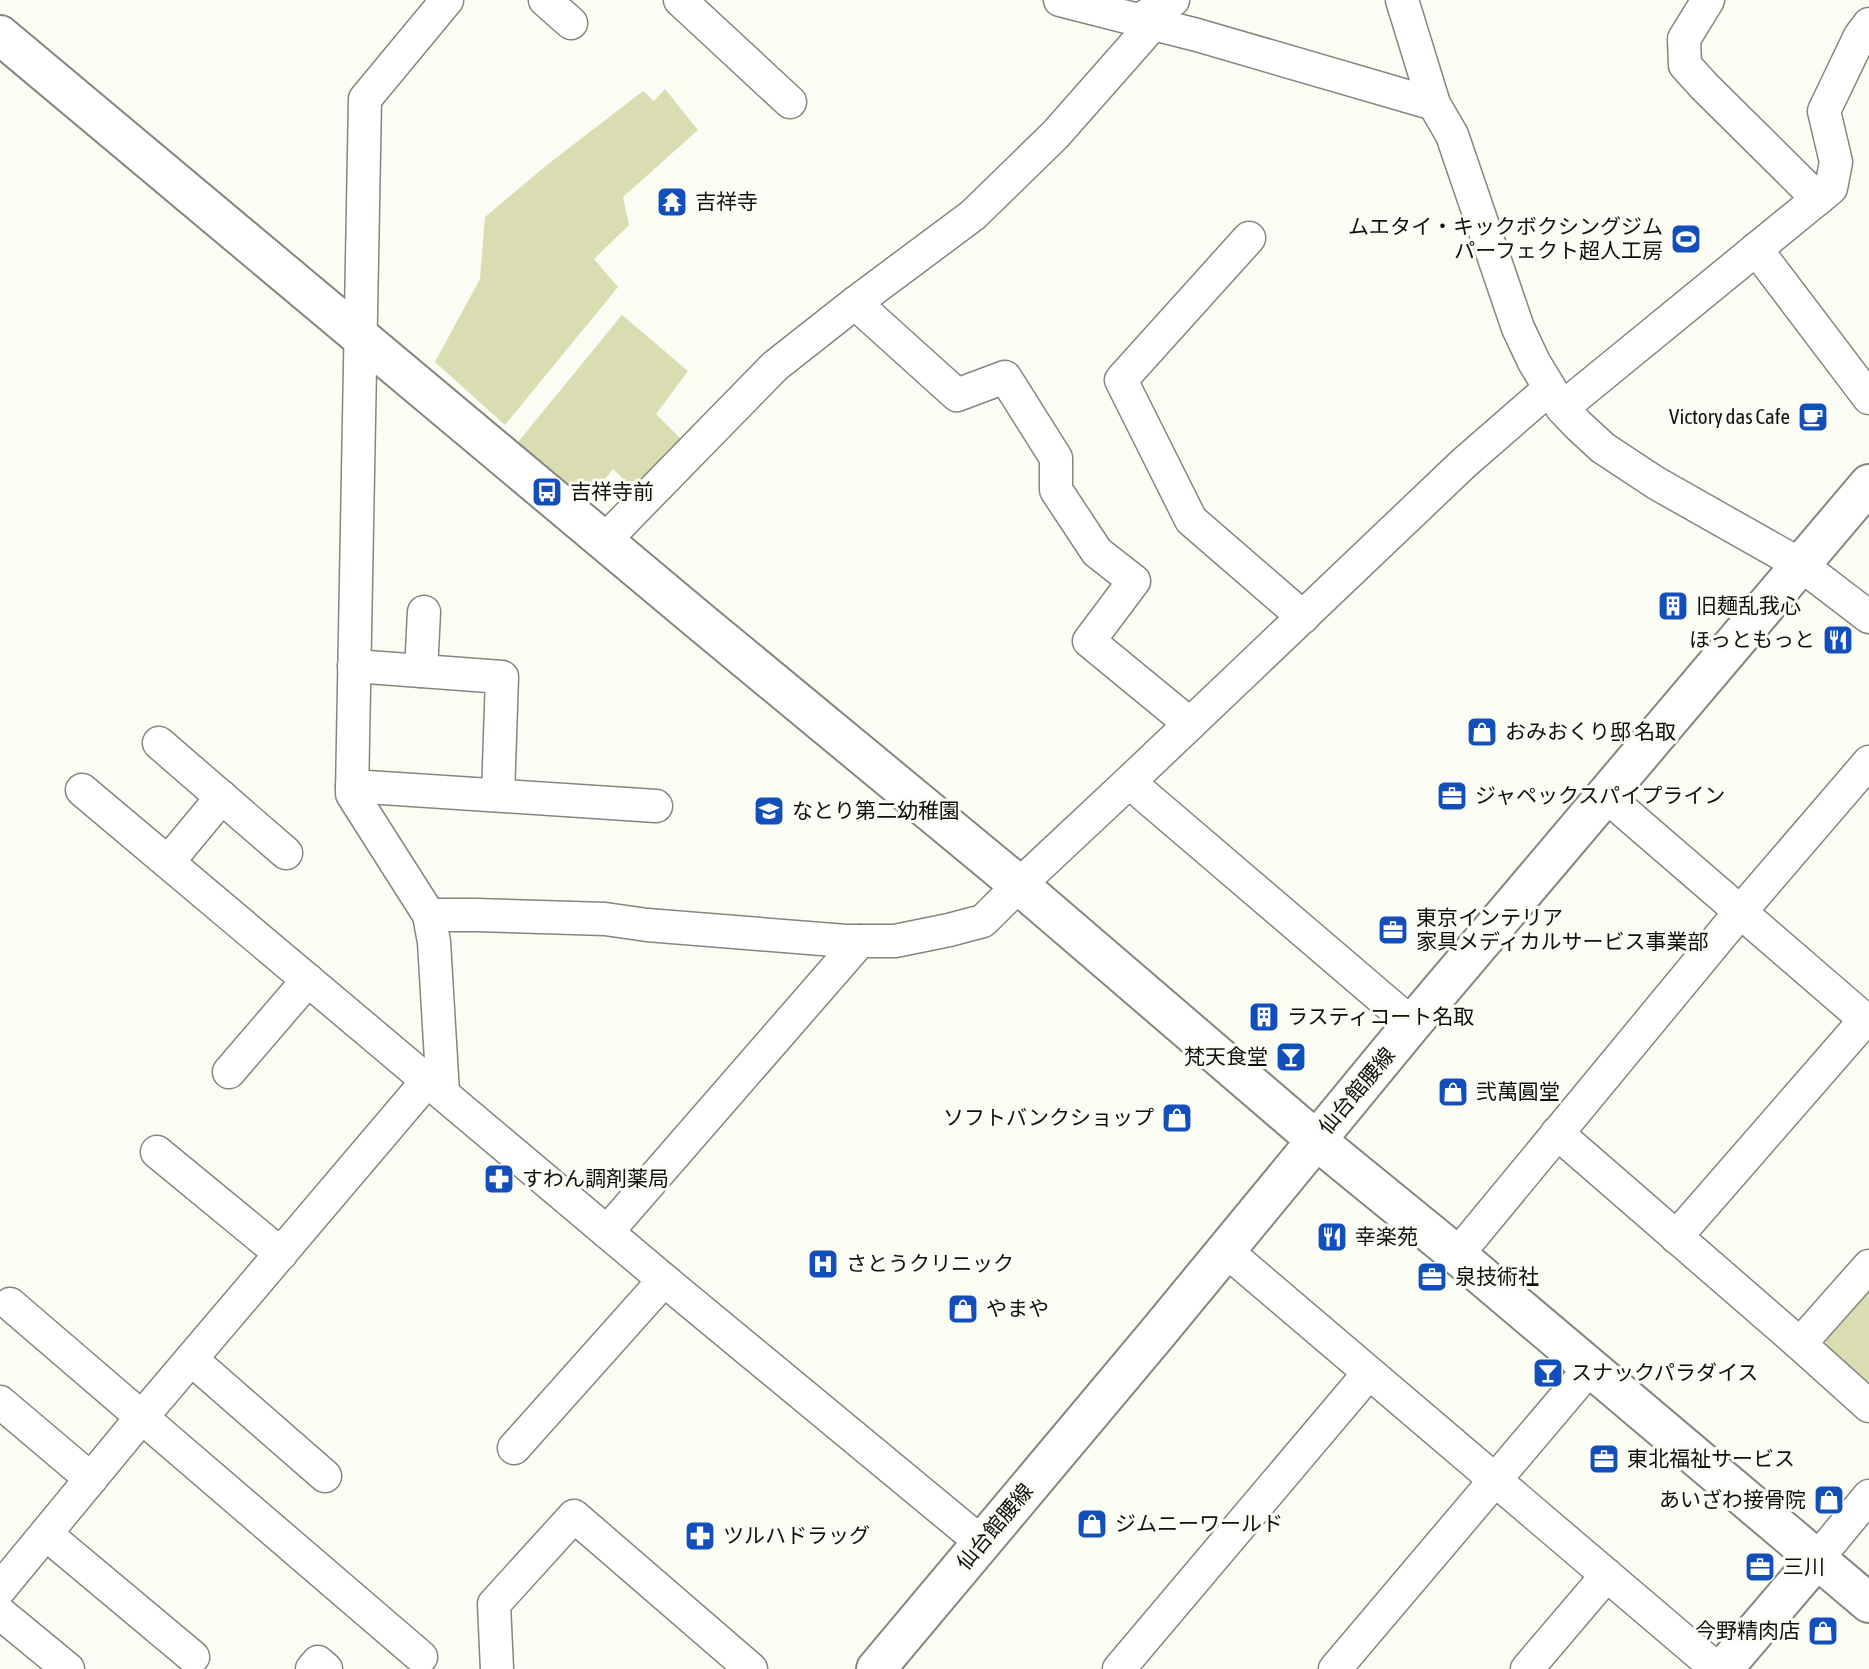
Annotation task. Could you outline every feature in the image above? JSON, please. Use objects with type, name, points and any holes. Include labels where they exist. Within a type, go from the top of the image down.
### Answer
[{"type":"street","points":[[0,1589],[281,1254],[436,1087],[434,942],[429,915],[352,794],[352,786],[365,99],[447,0]]},
{"type":"street","points":[[545,0],[571,23]]},
{"type":"street","points":[[680,0],[790,102]]},
{"type":"street","points":[[1060,0],[1434,104]]},
{"type":"street","points":[[605,540],[775,366],[973,215],[1056,134],[1146,22],[1173,0]]},
{"type":"street","points":[[1402,0],[1434,104],[1452,135],[1518,328],[1534,362],[1556,398],[1578,425],[1604,447],[1656,483],[1801,565],[1869,617]]},
{"type":"street","points":[[1708,0],[1684,39],[1685,65],[1818,199]]},
{"type":"street","points":[[429,915],[605,919],[647,925],[895,942],[983,921],[1464,463],[1756,249],[1831,188],[1836,162],[1824,111],[1860,36],[1869,24]]},
{"type":"street","points":[[0,35],[702,624],[1019,885],[1316,1140],[1457,1255],[1869,1603]]},
{"type":"street","points":[[1249,238],[1121,380],[1191,520],[1303,617]]},
{"type":"street","points":[[1756,249],[1869,398]]},
{"type":"street","points":[[855,303],[957,395],[1005,377],[1056,458],[1056,490],[1097,552],[1134,581],[1090,641],[1190,724]]},
{"type":"street","name":"仙台館腰線","points":[[876,1669],[1412,1024],[1869,484]]},
{"type":"street","points":[[421,671],[424,612]]},
{"type":"street","points":[[354,666],[502,677],[498,795]]},
{"type":"street","points":[[159,743],[286,853]]},
{"type":"street","points":[[1457,1255],[1741,911],[1858,796],[1869,762]]},
{"type":"street","points":[[1129,782],[1412,1024]]},
{"type":"street","points":[[352,786],[656,806]]},
{"type":"street","points":[[82,790],[664,1280],[982,1543]]},
{"type":"street","points":[[1605,795],[1867,1021],[1676,1237]]},
{"type":"street","points":[[168,862],[222,797]]},
{"type":"street","points":[[607,1232],[860,941]]},
{"type":"street","points":[[229,1072],[308,979]]},
{"type":"street","points":[[1558,1133],[1869,1406]]},
{"type":"street","points":[[158,1152],[281,1254]]},
{"type":"street","points":[[1225,1250],[1717,1669]]},
{"type":"street","points":[[1800,1343],[1869,1266]]},
{"type":"street","points":[[514,1448],[664,1280]]},
{"type":"street","points":[[10,1304],[421,1657]]},
{"type":"street","points":[[191,1359],[326,1475]]},
{"type":"street","points":[[1335,1669],[1590,1368]]},
{"type":"street","points":[[1119,1669],[1369,1373]]},
{"type":"street","points":[[0,1402],[91,1479]]},
{"type":"street","points":[[1723,1669],[1869,1496]]},
{"type":"street","points":[[497,1669],[494,1604],[574,1516],[751,1669]]},
{"type":"street","points":[[46,1534],[193,1657]]},
{"type":"street","points":[[1527,1669],[1607,1576]]},
{"type":"street","points":[[0,1613],[68,1669]]},
{"type":"street","points":[[312,1669],[318,1662],[326,1669]]},
{"type":"green space","points":[[665,89],[698,130],[623,197],[629,225],[594,259],[618,287],[505,425],[435,362],[480,279],[485,217],[643,91],[654,101]]},
{"type":"green space","points":[[622,315],[688,371],[656,414],[685,443],[638,493],[613,469],[588,500],[518,442]]},
{"type":"green space","points":[[1869,1284],[1869,1391],[1827,1353],[1825,1334]]},
{"type":"place","name":"吉祥寺","points":[[672,202]]},
{"type":"place","name":"ムエタイ・キックボクシングジム パーフェクト超人工房","points":[[1686,239]]},
{"type":"place","name":"Victory das Cafe","points":[[1813,417]]},
{"type":"place","name":"吉祥寺前","points":[[547,492]]},
{"type":"place","name":"旧麺乱我心","points":[[1673,606]]},
{"type":"place","name":"ほっともっと","points":[[1838,640]]},
{"type":"place","name":"おみおくり邸 名取","points":[[1482,732]]},
{"type":"place","name":"ジャペックスパイプライン","points":[[1452,796]]},
{"type":"place","name":"なとり第二幼稚園","points":[[769,811]]},
{"type":"place","name":"東京インテリア 家具メディカルサービス事業部","points":[[1393,930]]},
{"type":"place","name":"ラスティコート名取","points":[[1264,1017]]},
{"type":"place","name":"梵天食堂","points":[[1291,1057]]},
{"type":"place","name":"弐萬圓堂","points":[[1453,1092]]},
{"type":"place","name":"ソフトバンクショップ","points":[[1177,1118]]},
{"type":"place","name":"すわん調剤薬局","points":[[499,1179]]},
{"type":"place","name":"幸楽苑","points":[[1332,1237]]},
{"type":"place","name":"さとうクリニック","points":[[823,1264]]},
{"type":"place","name":"泉技術社","points":[[1432,1277]]},
{"type":"place","name":"やまや","points":[[963,1309]]},
{"type":"place","name":"スナックパラダイス","points":[[1548,1373]]},
{"type":"place","name":"東北福祉サービス","points":[[1604,1459]]},
{"type":"place","name":"あいざわ接骨院","points":[[1829,1500]]},
{"type":"place","name":"ジムニーワールド","points":[[1092,1524]]},
{"type":"place","name":"ツルハドラッグ","points":[[700,1536]]},
{"type":"place","name":"三川","points":[[1760,1567]]},
{"type":"place","name":"今野精肉店","points":[[1823,1631]]}]
